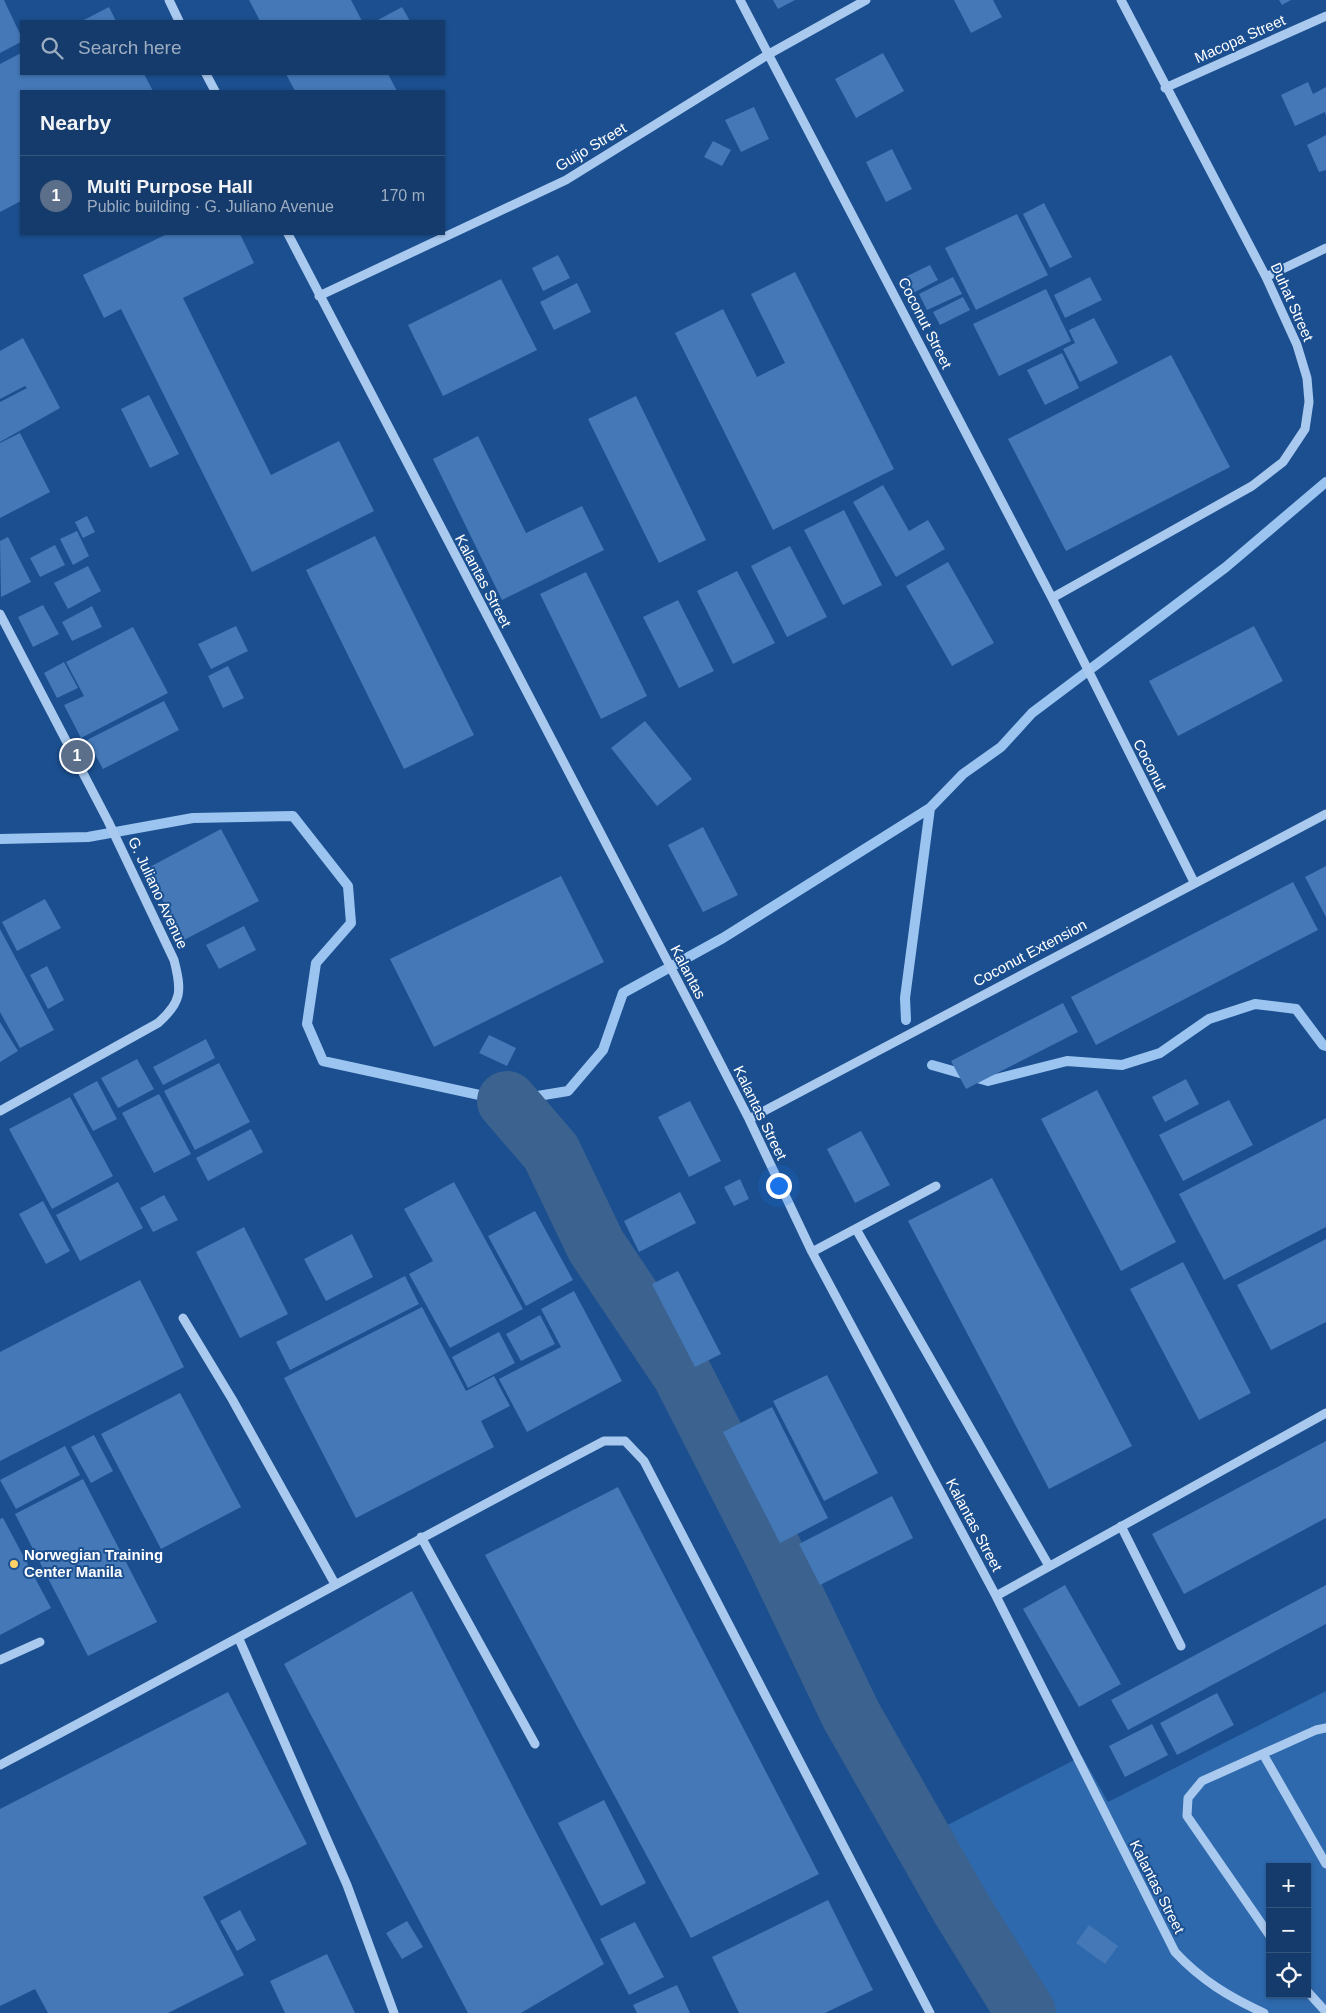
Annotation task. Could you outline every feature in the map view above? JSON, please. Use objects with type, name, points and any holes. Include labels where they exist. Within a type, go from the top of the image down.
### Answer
[{"type":"street","points":[[169,0],[179,20]]},
{"type":"street","name":"Coconut Street","points":[[740,0],[1052,598],[1082,660]]},
{"type":"street","name":"Guijo Street","points":[[319,296],[566,180],[769,54],[866,0]]},
{"type":"street","name":"Duhat Street","points":[[1052,598],[1252,486],[1284,462],[1305,429],[1309,402],[1307,378],[1297,345],[1266,277],[1165,88],[1121,0]]},
{"type":"street","name":"Macopa Street","points":[[1165,88],[1326,16]]},
{"type":"street","points":[[207,75],[214,90]]},
{"type":"street","name":"Kalantas Street","points":[[288,235],[656,940]]},
{"type":"street","points":[[1266,277],[1326,248]]},
{"type":"street","name":"G. Juliano Avenue","points":[[0,614],[132,870],[174,960],[180,982],[174,1008],[158,1023],[0,1111]]},
{"type":"street","name":"Coconut","points":[[1082,660],[1194,882]]},
{"type":"street","name":"Coconut Extension","points":[[749,1119],[1194,882],[1326,814]]},
{"type":"street","name":"Kalantas","points":[[656,940],[696,1016]]},
{"type":"street","name":"Kalantas Street","points":[[696,1016],[749,1119],[812,1252],[996,1596],[1175,1952],[1196,1974],[1227,1996],[1264,2013]]},
{"type":"street","points":[[812,1252],[936,1186]]},
{"type":"street","points":[[856,1229],[1049,1566]]},
{"type":"street","points":[[183,1318],[232,1399],[335,1584]]},
{"type":"street","points":[[996,1596],[1326,1413]]},
{"type":"street","points":[[0,1765],[239,1639],[421,1537],[604,1442],[625,1441],[644,1461],[930,2013]]},
{"type":"street","points":[[1121,1526],[1181,1646]]},
{"type":"street","points":[[421,1537],[535,1744]]},
{"type":"street","points":[[239,1639],[347,1885],[394,2013]]},
{"type":"street","points":[[0,1660],[40,1642]]},
{"type":"street","points":[[1266,1930],[1187,1816],[1188,1798],[1202,1781],[1316,1730],[1326,1728]]},
{"type":"street","points":[[1263,1754],[1326,1864]]},
{"type":"street","points":[[1311,1995],[1326,2012]]},
{"type":"shaded area","points":[[1326,1691],[1326,2013],[1029,2013],[928,1835],[1082,1756],[1108,1802]]},
{"type":"building","points":[[0,0],[4,0],[20,34],[20,43],[0,53]]},
{"type":"building","points":[[249,0],[351,0],[361,20],[259,20]]},
{"type":"building","points":[[773,0],[795,0],[778,9]]},
{"type":"building","points":[[954,0],[993,0],[1002,17],[971,33]]},
{"type":"building","points":[[1279,0],[1291,0],[1282,5]]},
{"type":"building","points":[[109,7],[116,20],[84,20]]},
{"type":"building","points":[[402,7],[409,20],[378,20]]},
{"type":"building","points":[[883,53],[904,91],[856,118],[835,79]]},
{"type":"building","points":[[20,54],[20,75],[145,75],[152,90],[20,90],[20,202],[0,212],[0,64]]},
{"type":"building","points":[[287,75],[389,75],[396,90],[294,90]]},
{"type":"building","points":[[1308,82],[1313,94],[1326,87],[1326,116],[1325,112],[1295,126],[1281,95]]},
{"type":"building","points":[[754,107],[769,139],[741,152],[725,120]]},
{"type":"building","points":[[1326,135],[1326,170],[1319,172],[1307,145]]},
{"type":"building","points":[[713,141],[731,150],[722,166],[704,157]]},
{"type":"building","points":[[892,149],[912,189],[886,202],[866,162]]},
{"type":"building","points":[[1044,203],[1072,257],[1050,268],[1023,214]]},
{"type":"building","points":[[1017,214],[1048,275],[976,310],[945,248]]},
{"type":"building","points":[[165,235],[240,235],[254,263],[183,298],[271,475],[339,441],[374,511],[252,572],[121,309],[104,318],[83,275]]},
{"type":"building","points":[[558,255],[570,278],[543,291],[532,268]]},
{"type":"building","points":[[930,265],[938,280],[911,294],[903,278]]},
{"type":"building","points":[[795,272],[894,469],[773,530],[675,333],[723,309],[757,377],[785,363],[751,294]]},
{"type":"building","points":[[953,277],[962,294],[927,310],[919,294]]},
{"type":"building","points":[[1090,277],[1102,300],[1065,318],[1054,295]]},
{"type":"building","points":[[501,279],[537,350],[443,396],[408,325]]},
{"type":"building","points":[[577,283],[591,312],[554,330],[540,302]]},
{"type":"building","points":[[1046,289],[1071,341],[999,376],[973,324]]},
{"type":"building","points":[[963,297],[970,310],[940,325],[933,312]]},
{"type":"building","points":[[1094,318],[1118,363],[1080,382],[1063,349],[1075,343],[1069,330]]},
{"type":"building","points":[[23,338],[60,408],[0,442],[0,402],[27,388],[25,386],[0,399],[0,351]]},
{"type":"building","points":[[1062,353],[1079,388],[1045,405],[1027,370]]},
{"type":"building","points":[[1171,355],[1230,467],[1066,551],[1008,439]]},
{"type":"building","points":[[149,395],[179,454],[150,468],[121,409]]},
{"type":"building","points":[[636,396],[706,540],[659,563],[588,419]]},
{"type":"building","points":[[20,433],[50,492],[0,518],[0,443]]},
{"type":"building","points":[[478,436],[526,533],[582,506],[604,550],[502,600],[433,459]]},
{"type":"building","points":[[883,485],[909,531],[928,520],[945,549],[896,577],[853,502]]},
{"type":"building","points":[[844,510],[882,585],[843,605],[804,530]]},
{"type":"building","points":[[87,516],[95,532],[83,538],[75,522]]},
{"type":"building","points":[[77,531],[89,556],[73,565],[60,539]]},
{"type":"building","points":[[375,536],[474,735],[404,769],[306,570]]},
{"type":"building","points":[[8,537],[31,582],[1,597],[0,541]]},
{"type":"building","points":[[55,545],[65,565],[40,577],[30,558]]},
{"type":"building","points":[[790,546],[827,617],[787,637],[751,566]]},
{"type":"building","points":[[948,562],[994,643],[952,666],[906,586]]},
{"type":"building","points":[[88,566],[101,591],[68,609],[54,583]]},
{"type":"building","points":[[737,571],[775,643],[733,664],[697,591]]},
{"type":"building","points":[[586,572],[647,696],[601,719],[540,594]]},
{"type":"building","points":[[678,600],[714,671],[679,688],[643,617]]},
{"type":"building","points":[[43,605],[59,634],[33,647],[18,617]]},
{"type":"building","points":[[92,606],[102,627],[72,641],[62,622]]},
{"type":"building","points":[[236,626],[248,651],[211,669],[198,644]]},
{"type":"building","points":[[1254,626],[1283,681],[1178,736],[1149,681]]},
{"type":"building","points":[[133,627],[168,693],[81,738],[64,705],[84,696],[66,662]]},
{"type":"building","points":[[64,662],[78,688],[57,698],[44,673]]},
{"type":"building","points":[[228,666],[244,698],[223,708],[208,676]]},
{"type":"building","points":[[164,701],[179,730],[103,769],[87,740]]},
{"type":"building","points":[[645,721],[692,779],[657,806],[611,748]]},
{"type":"building","points":[[703,827],[738,895],[703,912],[668,845]]},
{"type":"building","points":[[221,829],[259,901],[184,940],[146,869]]},
{"type":"building","points":[[1326,866],[1326,917],[1305,877]]},
{"type":"building","points":[[561,876],[604,962],[434,1047],[390,959]]},
{"type":"building","points":[[1293,882],[1318,930],[1096,1045],[1071,997]]},
{"type":"building","points":[[45,899],[61,928],[17,951],[2,922]]},
{"type":"building","points":[[244,926],[256,950],[219,969],[206,945]]},
{"type":"building","points":[[0,929],[54,1030],[20,1048],[0,1012]]},
{"type":"building","points":[[47,966],[64,1000],[48,1009],[30,975]]},
{"type":"building","points":[[1063,1003],[1078,1032],[966,1089],[951,1061]]},
{"type":"building","points":[[0,1022],[18,1051],[0,1062]]},
{"type":"building","points":[[489,1035],[516,1048],[507,1066],[479,1053]]},
{"type":"building","points":[[206,1039],[215,1058],[163,1085],[153,1067]]},
{"type":"building","points":[[137,1059],[154,1089],[118,1108],[101,1078]]},
{"type":"building","points":[[219,1063],[250,1122],[195,1150],[164,1091]]},
{"type":"building","points":[[1186,1079],[1199,1104],[1165,1122],[1152,1097]]},
{"type":"building","points":[[97,1081],[117,1119],[93,1131],[73,1094]]},
{"type":"building","points":[[1097,1090],[1176,1242],[1121,1271],[1041,1119]]},
{"type":"building","points":[[159,1094],[191,1154],[154,1173],[122,1113]]},
{"type":"building","points":[[70,1097],[113,1176],[52,1209],[9,1129]]},
{"type":"building","points":[[1229,1100],[1253,1145],[1183,1181],[1159,1135]]},
{"type":"building","points":[[690,1101],[721,1161],[689,1177],[658,1117]]},
{"type":"building","points":[[1326,1118],[1326,1227],[1224,1280],[1179,1194]]},
{"type":"building","points":[[251,1129],[263,1152],[208,1181],[196,1158]]},
{"type":"building","points":[[861,1131],[890,1185],[855,1203],[827,1149]]},
{"type":"building","points":[[992,1178],[1132,1446],[1049,1489],[908,1221]]},
{"type":"building","points":[[740,1179],[749,1199],[734,1206],[724,1187]]},
{"type":"building","points":[[118,1182],[143,1228],[80,1261],[56,1215]]},
{"type":"building","points":[[454,1182],[523,1309],[450,1348],[409,1274],[433,1261],[404,1209]]},
{"type":"building","points":[[680,1192],[696,1223],[639,1252],[624,1221]]},
{"type":"building","points":[[164,1195],[178,1220],[153,1232],[140,1208]]},
{"type":"building","points":[[43,1201],[70,1251],[46,1264],[19,1214]]},
{"type":"building","points":[[535,1211],[573,1280],[526,1306],[488,1236]]},
{"type":"building","points":[[244,1227],[288,1314],[240,1338],[196,1252]]},
{"type":"building","points":[[352,1234],[373,1277],[326,1301],[304,1259]]},
{"type":"building","points":[[1326,1239],[1326,1322],[1271,1350],[1237,1285]]},
{"type":"building","points":[[1183,1262],[1251,1393],[1199,1420],[1130,1289]]},
{"type":"building","points":[[678,1271],[721,1354],[695,1367],[652,1284]]},
{"type":"building","points":[[405,1276],[419,1304],[290,1370],[276,1342]]},
{"type":"building","points":[[140,1280],[184,1367],[0,1461],[0,1352]]},
{"type":"building","points":[[574,1291],[622,1381],[527,1432],[499,1379],[561,1347],[541,1309]]},
{"type":"building","points":[[422,1307],[466,1391],[494,1376],[510,1406],[481,1421],[494,1447],[356,1518],[284,1378]]},
{"type":"building","points":[[540,1315],[555,1344],[521,1361],[506,1334]]},
{"type":"building","points":[[499,1332],[515,1363],[468,1388],[452,1357]]},
{"type":"building","points":[[827,1375],[878,1473],[824,1501],[773,1401]]},
{"type":"building","points":[[180,1393],[241,1507],[161,1549],[101,1434]]},
{"type":"building","points":[[772,1407],[828,1518],[780,1543],[723,1432]]},
{"type":"building","points":[[94,1435],[113,1471],[91,1483],[71,1447]]},
{"type":"building","points":[[1326,1441],[1326,1518],[1184,1594],[1152,1534]]},
{"type":"building","points":[[65,1446],[80,1475],[16,1509],[0,1480]]},
{"type":"building","points":[[83,1479],[157,1622],[88,1656],[15,1514]]},
{"type":"building","points":[[618,1487],[819,1874],[691,1938],[485,1555]]},
{"type":"building","points":[[892,1496],[913,1538],[820,1585],[799,1544]]},
{"type":"building","name":"Norwegian Training Center Manila","points":[[3,1518],[51,1608],[0,1635],[0,1519]]},
{"type":"building","points":[[1065,1585],[1121,1684],[1079,1707],[1023,1609]]},
{"type":"building","points":[[1326,1585],[1326,1624],[1128,1730],[1111,1700]]},
{"type":"building","points":[[412,1591],[604,1964],[521,2013],[468,2013],[284,1664]]},
{"type":"building","points":[[228,1692],[307,1844],[203,1897],[244,1975],[168,2013],[48,2013],[35,1989],[0,2006],[0,1809]]},
{"type":"building","points":[[1217,1693],[1234,1725],[1177,1755],[1160,1723]]},
{"type":"building","points":[[1152,1724],[1168,1755],[1125,1777],[1109,1746]]},
{"type":"building","points":[[604,1800],[646,1883],[601,1906],[558,1823]]},
{"type":"building","points":[[828,1900],[873,1990],[825,2013],[739,2013],[712,1957]]},
{"type":"building","points":[[240,1910],[256,1940],[237,1951],[220,1921]]},
{"type":"building","points":[[407,1921],[423,1947],[402,1959],[386,1933]]},
{"type":"building","points":[[635,1922],[664,1977],[629,1995],[600,1939]]},
{"type":"building","points":[[1089,1925],[1118,1946],[1105,1964],[1076,1943]]},
{"type":"building","points":[[327,1954],[355,2013],[285,2013],[270,1981]]},
{"type":"building","points":[[677,1985],[690,2013],[637,2013],[633,2005]]},
{"type":"waterway","points":[[0,839],[88,837],[193,818],[293,816],[348,886],[351,923],[316,963],[307,1024],[323,1061],[507,1101],[568,1091],[603,1050],[623,993],[723,938],[930,808],[963,774],[1001,747],[1032,713],[1226,567],[1326,482]]},
{"type":"waterway","points":[[906,1020],[905,998],[930,808]]},
{"type":"waterway","points":[[932,1065],[988,1081],[1067,1061],[1122,1065],[1160,1053],[1209,1019],[1255,1004],[1296,1009],[1323,1045],[1326,1046]]},
{"type":"waterway","points":[[507,1101],[551,1152],[596,1246],[682,1374],[773,1552],[851,1715],[961,1908],[1026,2013]]},
{"type":"place","name":"Multi Purpose Hall","points":[[77,756]]},
{"type":"place","name":"Norwegian Training Center Manila","points":[[14,1564]]}]
